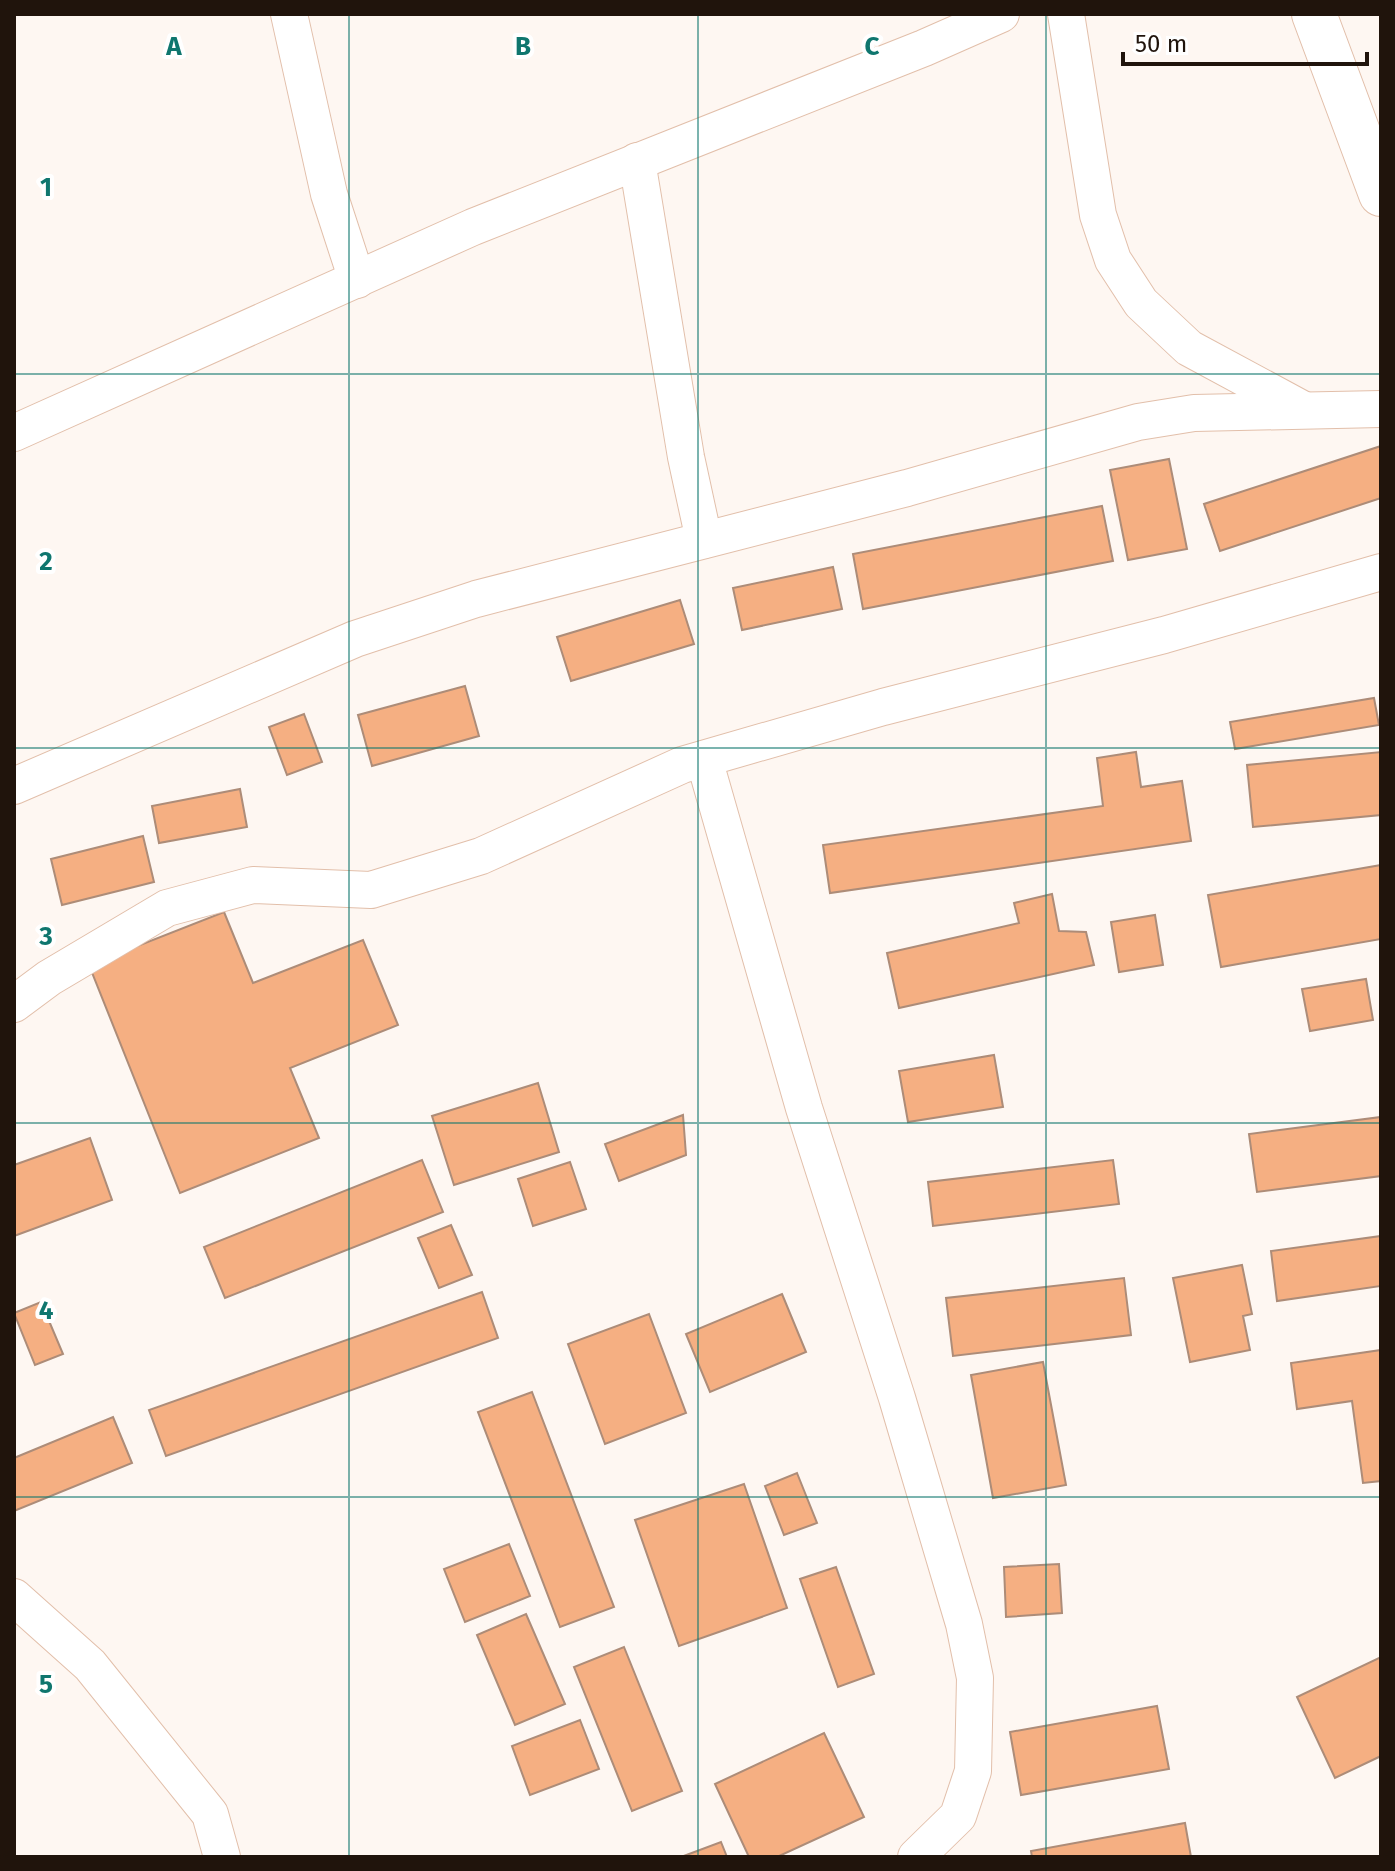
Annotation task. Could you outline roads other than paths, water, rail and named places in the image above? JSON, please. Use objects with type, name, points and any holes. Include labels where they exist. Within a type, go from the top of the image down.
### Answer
[{"type":"main road","points":[[1314,14],[1381,194]]},
{"type":"street","points":[[289,14],[329,194],[357,280]]},
{"type":"street","points":[[14,433],[473,227],[1001,14]]},
{"type":"street","points":[[1066,14],[1098,215],[1113,260],[1141,303],[1189,348],[1305,411]]},
{"type":"street","points":[[637,161],[686,457],[704,540]]},
{"type":"street","points":[[14,786],[355,639],[476,599],[907,488],[1138,422],[1194,413],[1381,409]]},
{"type":"street","points":[[14,1004],[49,978],[167,908],[253,885],[371,890],[481,856],[682,765],[883,707],[1164,635],[1381,572]]},
{"type":"street","points":[[704,759],[804,1108],[897,1398],[955,1594],[975,1678],[973,1771],[958,1816],[916,1857]]},
{"type":"street","points":[[14,1597],[90,1665],[210,1814],[222,1857]]}]
